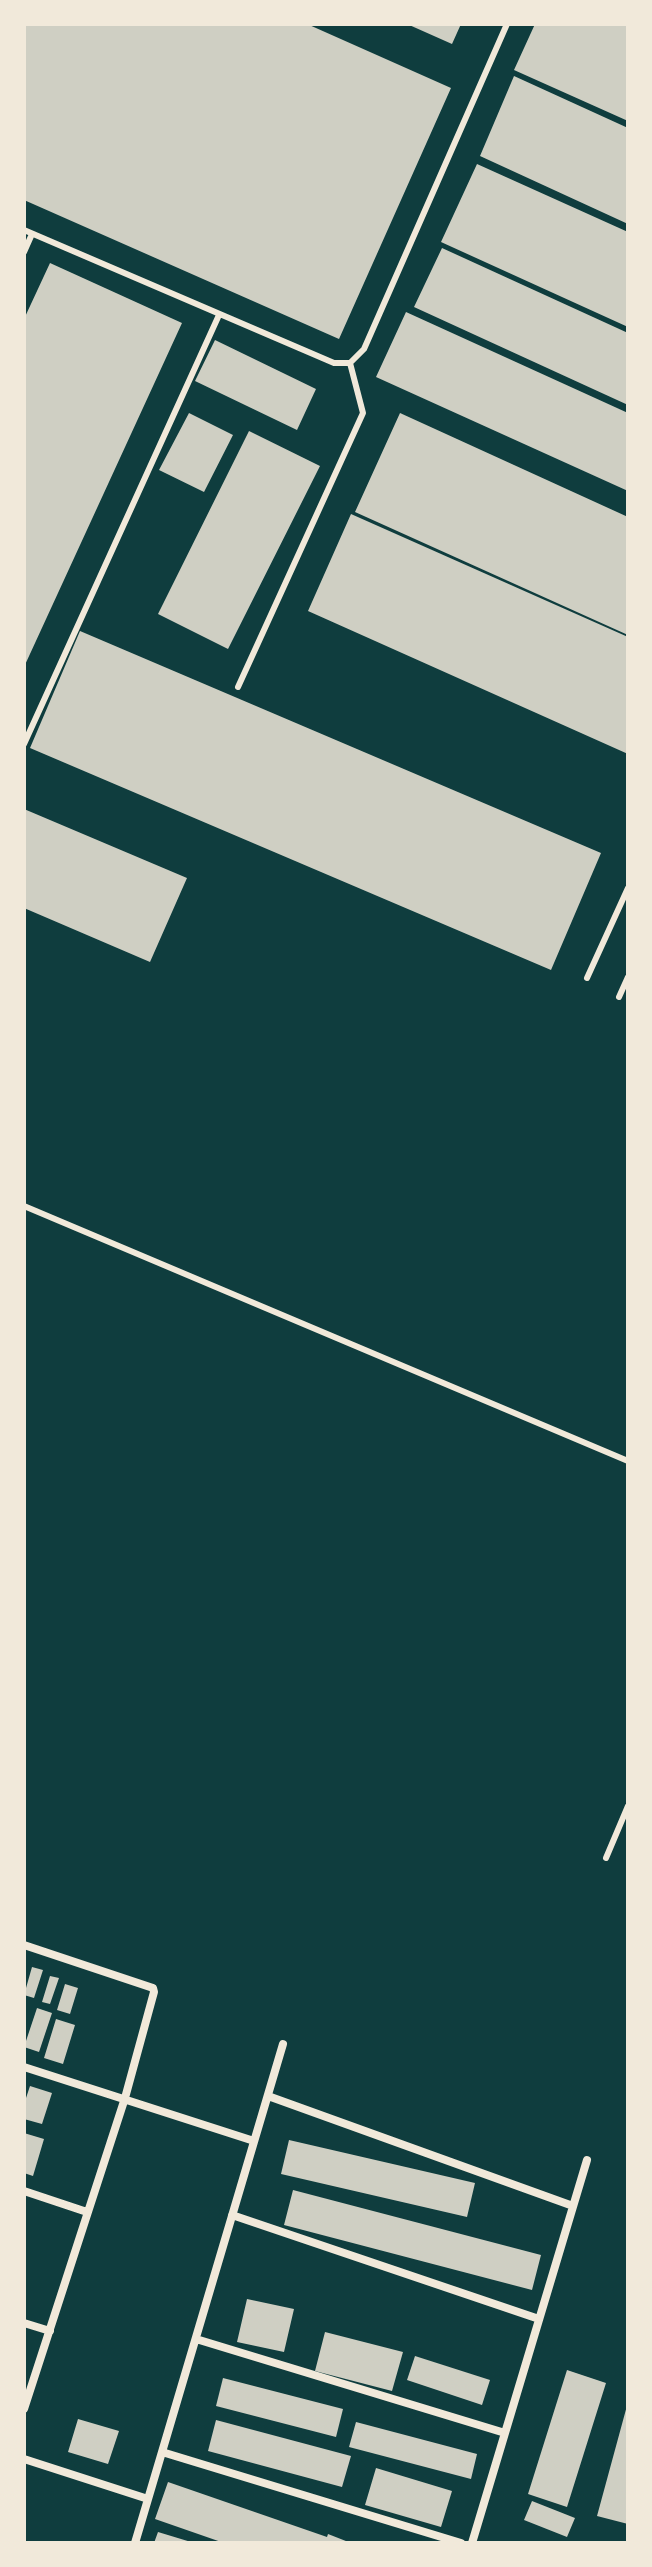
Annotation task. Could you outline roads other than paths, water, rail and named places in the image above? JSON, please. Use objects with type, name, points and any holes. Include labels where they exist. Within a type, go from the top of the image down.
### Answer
[{"type":"street","points":[[24,1945],[153,1988],[154,1997],[125,2098],[24,2409]]},
{"type":"street","points":[[135,2543],[283,2044]]},
{"type":"street","points":[[24,2067],[254,2141]]},
{"type":"street","points":[[268,2096],[573,2206]]},
{"type":"street","points":[[472,2543],[587,2160]]},
{"type":"street","points":[[24,2191],[87,2212]]},
{"type":"street","points":[[232,2215],[539,2319]]},
{"type":"street","points":[[24,2323],[50,2331]]},
{"type":"street","points":[[196,2339],[505,2433]]},
{"type":"street","points":[[162,2452],[461,2543]]},
{"type":"street","points":[[24,2459],[148,2499]]},
{"type":"lane","points":[[24,230],[334,363],[350,363],[364,349],[507,24]]},
{"type":"lane","points":[[24,252],[32,234]]},
{"type":"lane","points":[[24,744],[219,315]]},
{"type":"lane","points":[[238,687],[363,413],[350,363]]},
{"type":"lane","points":[[587,978],[628,888]]},
{"type":"lane","points":[[619,997],[628,977]]},
{"type":"lane","points":[[24,1206],[628,1461]]},
{"type":"lane","points":[[606,1858],[628,1806]]}]
